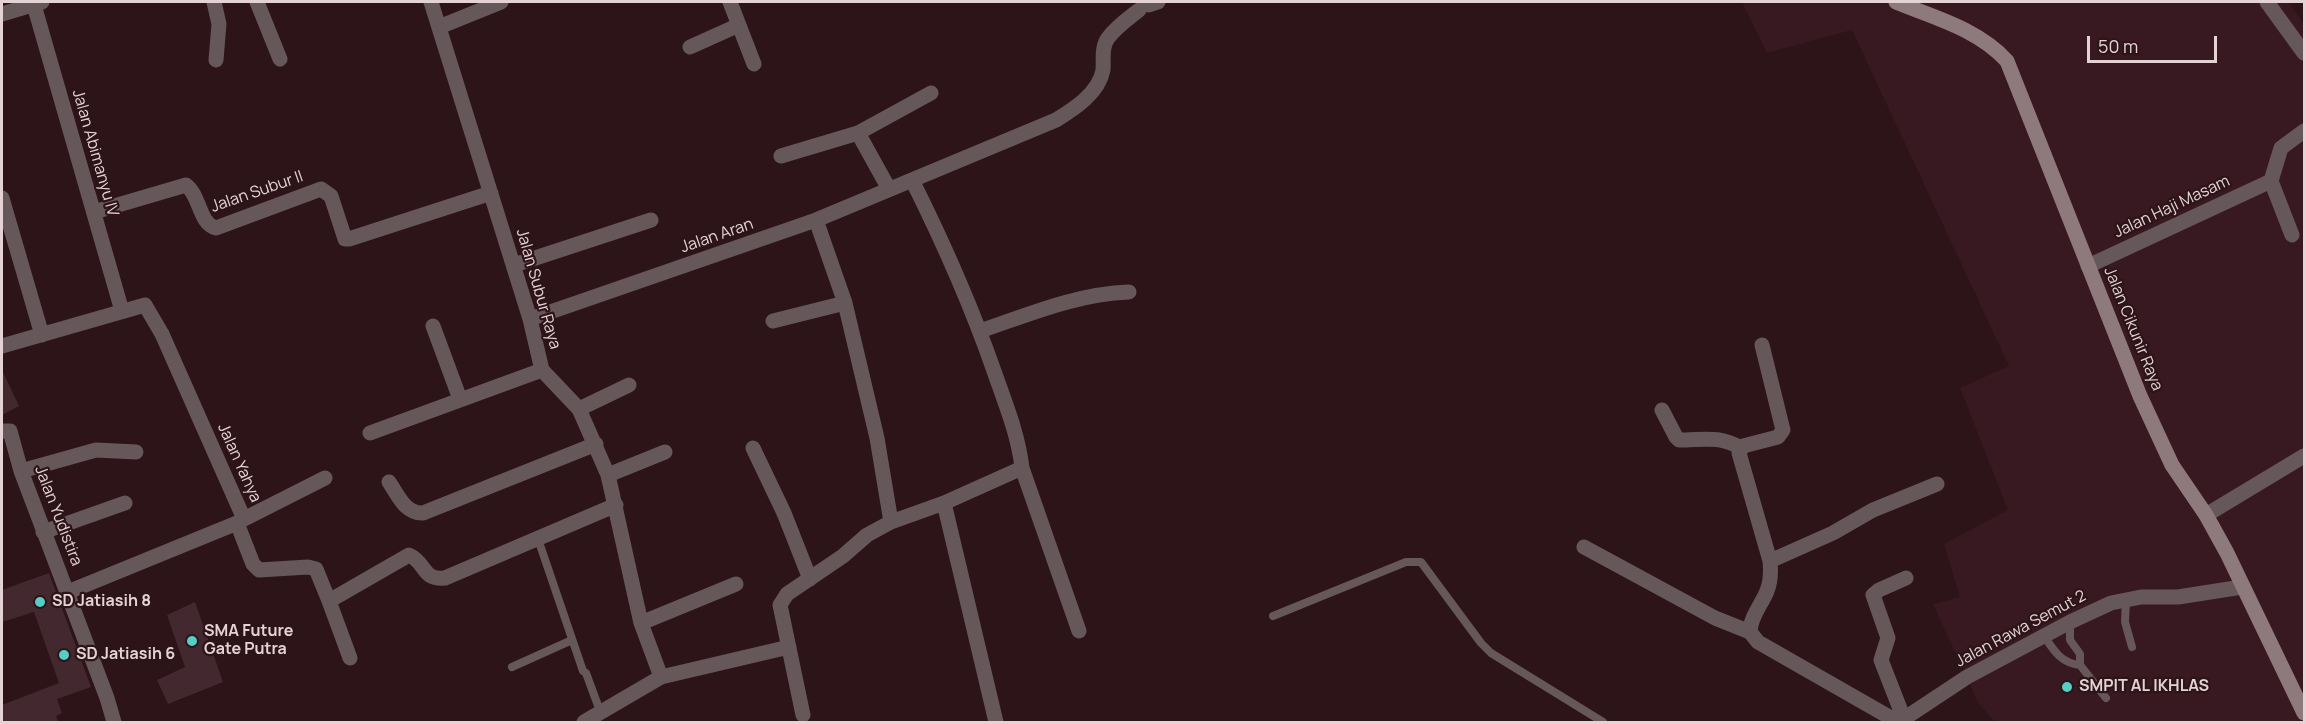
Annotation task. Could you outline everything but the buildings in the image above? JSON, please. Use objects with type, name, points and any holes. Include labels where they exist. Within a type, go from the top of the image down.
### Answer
[{"type":"street","points":[[214,2],[219,24],[216,60]]},
{"type":"street","points":[[257,2],[280,59]]},
{"type":"street","name":"Jalan Subur Raya","points":[[431,2],[514,265],[542,370],[579,409],[608,475],[641,623],[661,677]]},
{"type":"street","points":[[439,27],[501,2]]},
{"type":"street","points":[[730,2],[754,64]]},
{"type":"street","name":"Jalan Cikunir Raya","points":[[1896,2],[1972,33],[1993,46],[2007,61],[2140,396],[2168,455],[2206,515],[2304,713]]},
{"type":"street","points":[[2267,2],[2304,53]]},
{"type":"street","points":[[2,15],[38,3]]},
{"type":"street","name":"Jalan Abimanyu IV","points":[[38,3],[122,311]]},
{"type":"street","name":"Jalan Aran","points":[[530,319],[816,220],[1044,126],[1066,114],[1095,87],[1103,70],[1104,47],[1108,39],[1149,5]]},
{"type":"street","points":[[690,47],[739,25]]},
{"type":"street","points":[[781,156],[858,133],[931,93]]},
{"type":"street","points":[[2292,234],[2271,181],[2281,148],[2304,131]]},
{"type":"street","points":[[858,133],[889,189]]},
{"type":"street","points":[[912,180],[954,266],[980,331],[1011,417],[1019,444],[1022,468],[1079,632]]},
{"type":"street","name":"Jalan Haji Masam","points":[[2088,266],[2271,181]]},
{"type":"street","name":"Jalan Subur II","points":[[94,212],[186,185],[192,189],[209,225],[216,228],[321,189],[331,196],[345,239],[349,239],[491,193]]},
{"type":"street","points":[[2,198],[42,335]]},
{"type":"street","points":[[514,265],[651,220]]},
{"type":"street","points":[[816,220],[845,303],[877,438],[891,522]]},
{"type":"street","points":[[980,331],[1070,300],[1101,293],[1129,292]]},
{"type":"street","points":[[773,321],[845,303]]},
{"type":"street","name":"Jalan Yahya","points":[[122,311],[145,305],[162,334],[241,521],[253,564],[259,570],[308,567],[316,569],[328,601]]},
{"type":"street","points":[[2,346],[122,311]]},
{"type":"street","points":[[433,327],[460,399]]},
{"type":"street","points":[[1662,410],[1672,432],[1679,440],[1718,439],[1741,448],[1778,437],[1783,430],[1762,345]]},
{"type":"street","points":[[370,433],[542,370]]},
{"type":"street","points":[[579,409],[629,385]]},
{"type":"street","name":"Jalan Yudistira","points":[[2,431],[10,431],[21,471],[108,698],[114,723]]},
{"type":"street","points":[[389,482],[407,509],[416,514],[423,513],[596,444]]},
{"type":"street","points":[[753,448],[784,513],[810,579]]},
{"type":"street","points":[[1741,448],[1739,453],[1770,561],[1771,573],[1768,590],[1751,624],[1750,632]]},
{"type":"street","points":[[21,471],[96,450],[136,452]]},
{"type":"street","points":[[608,475],[665,452]]},
{"type":"street","points":[[2206,515],[2304,456]]},
{"type":"street","points":[[803,715],[780,605],[782,599],[867,536],[891,522],[944,503],[1022,468]]},
{"type":"street","points":[[68,592],[241,521],[326,478]]},
{"type":"street","points":[[1770,561],[1833,533],[1873,510],[1937,484]]},
{"type":"street","points":[[44,532],[125,502]]},
{"type":"street","points":[[944,503],[996,723]]},
{"type":"street","points":[[350,658],[328,601],[409,555],[418,559],[428,576],[437,579],[445,578],[616,505]]},
{"type":"street","points":[[1584,547],[1715,618],[1750,632],[1758,642],[1900,721]]},
{"type":"street","points":[[1900,721],[1881,660],[1888,638],[1874,595],[1879,590],[1906,578]]},
{"type":"street","points":[[641,623],[736,584]]},
{"type":"street","name":"Jalan Rawa Semut 2","points":[[1900,721],[1966,677],[2111,603],[2151,597],[2178,597],[2242,587]]},
{"type":"street","points":[[584,723],[600,711],[661,677],[789,647]]},
{"type":"lane","points":[[538,539],[572,640],[600,711]]},
{"type":"lane","points":[[1273,616],[1406,562],[1421,562],[1491,654],[1603,723]]},
{"type":"lane","points":[[2126,600],[2126,622],[2132,646]]},
{"type":"lane","points":[[2070,622],[2070,640],[2079,654],[2080,665],[2106,698]]},
{"type":"lane","points":[[2044,636],[2054,652],[2067,664],[2080,665]]},
{"type":"lane","points":[[513,667],[572,640]]},
{"type":"shaded area","points":[[1742,2],[2288,2],[2304,24],[2304,722],[1995,722],[1979,704],[1933,604],[1960,597],[1944,544],[2008,510],[1960,388],[2009,366],[1852,30],[1767,53]]},
{"type":"place","name":"SD Jatiasih 8","points":[[40,602]]},
{"type":"place","name":"SMA Future Gate Putra","points":[[192,641]]},
{"type":"place","name":"SD Jatiasih 6","points":[[64,655]]},
{"type":"place","name":"SMPIT AL IKHLAS","points":[[2067,687]]}]
